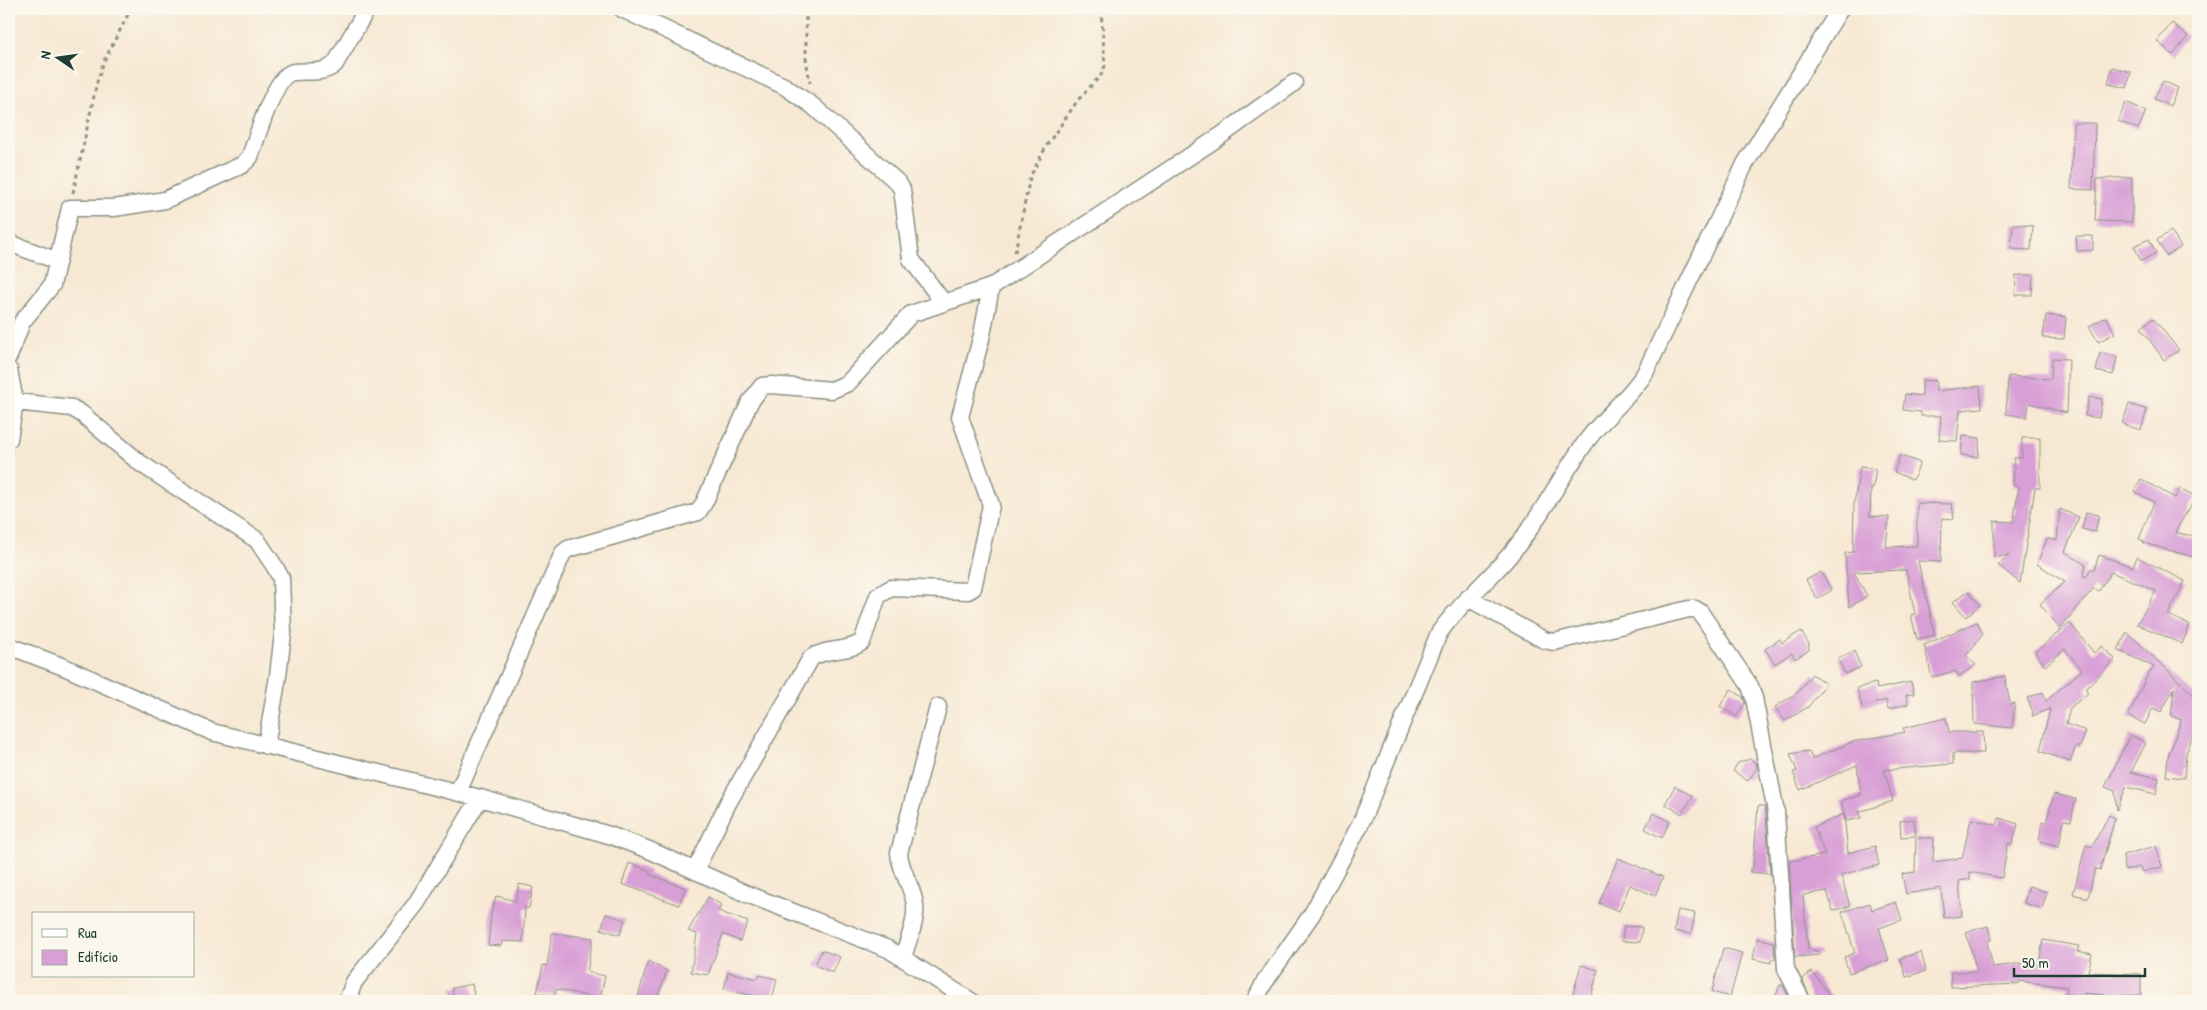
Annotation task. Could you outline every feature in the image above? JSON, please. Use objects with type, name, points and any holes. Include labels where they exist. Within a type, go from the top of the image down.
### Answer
[{"type":"street","points":[[9,356],[22,322],[52,285],[70,208],[114,208],[166,200],[242,165],[250,157],[275,91],[283,77],[291,72],[322,71],[330,68],[367,9]]},
{"type":"street","points":[[622,9],[763,75],[784,86],[814,106],[897,182],[902,189],[911,260],[943,302]]},
{"type":"street","points":[[1255,1001],[1264,984],[1312,914],[1360,825],[1439,633],[1451,615],[1524,538],[1589,438],[1636,388],[1645,373],[1745,164],[1840,9]]},
{"type":"street","points":[[458,792],[563,554],[574,547],[698,512],[704,504],[750,402],[762,386],[771,385],[832,390],[848,383],[912,314],[990,287],[1219,137],[1294,83]]},
{"type":"street","points":[[9,243],[58,261]]},
{"type":"street","points":[[695,871],[728,803],[811,658],[820,651],[856,646],[862,642],[878,596],[884,591],[891,588],[968,591],[973,588],[991,505],[960,417],[982,335],[990,287]]},
{"type":"street","points":[[9,370],[15,402],[9,439]]},
{"type":"street","points":[[15,402],[72,408],[140,463],[257,540],[280,578],[283,624],[278,676],[266,746]]},
{"type":"street","points":[[1468,598],[1544,640],[1554,642],[1689,609],[1695,609],[1700,612],[1750,686],[1754,698],[1776,812],[1786,969],[1802,1001]]},
{"type":"street","points":[[9,646],[56,664],[212,732],[458,792],[610,835],[747,894],[888,949],[971,1001]]},
{"type":"street","points":[[903,958],[915,918],[915,904],[899,853],[938,707]]},
{"type":"street","points":[[347,1001],[354,982],[416,904],[480,798]]},
{"type":"path","points":[[70,208],[97,82],[104,61],[131,9]]},
{"type":"path","points":[[806,9],[806,59],[814,106]]},
{"type":"path","points":[[1012,272],[1025,195],[1030,177],[1052,137],[1078,100],[1101,75],[1105,66],[1102,9]]},
{"type":"building","points":[[2172,23],[2188,36],[2173,55],[2157,41]]},
{"type":"building","points":[[2112,67],[2131,72],[2127,88],[2108,84]]},
{"type":"building","points":[[2163,81],[2178,88],[2170,106],[2154,99]]},
{"type":"building","points":[[2126,102],[2146,111],[2138,129],[2118,121]]},
{"type":"building","points":[[2073,123],[2095,123],[2093,190],[2071,189]]},
{"type":"building","points":[[2132,177],[2132,222],[2095,221],[2097,179]]},
{"type":"building","points":[[2013,224],[2033,226],[2031,250],[2011,249]]},
{"type":"building","points":[[2171,231],[2181,247],[2166,256],[2157,240]]},
{"type":"building","points":[[2076,236],[2093,236],[2093,250],[2077,251]]},
{"type":"building","points":[[2149,239],[2156,253],[2141,261],[2134,246]]},
{"type":"building","points":[[2016,275],[2033,275],[2032,295],[2015,295]]},
{"type":"building","points":[[2046,315],[2066,317],[2064,339],[2043,338]]},
{"type":"building","points":[[2106,317],[2115,333],[2098,342],[2089,326]]},
{"type":"building","points":[[2153,318],[2179,350],[2164,360],[2141,328]]},
{"type":"building","points":[[2100,353],[2117,357],[2113,375],[2096,371]]},
{"type":"building","points":[[2052,358],[2069,359],[2067,413],[2029,403],[2027,417],[2006,414],[2008,376],[2051,379]]},
{"type":"building","points":[[1922,380],[1936,381],[1936,391],[1980,386],[1982,408],[1960,410],[1957,441],[1939,440],[1941,416],[1921,416],[1921,412],[1903,410],[1905,394],[1922,396]]},
{"type":"building","points":[[2089,397],[2102,399],[2099,418],[2085,416]]},
{"type":"building","points":[[2129,404],[2147,410],[2141,430],[2122,424]]},
{"type":"building","points":[[1963,436],[1980,438],[1978,457],[1961,455]]},
{"type":"building","points":[[2022,438],[2040,438],[2040,488],[2035,488],[2020,583],[1998,565],[2009,555],[1994,558],[1994,521],[2013,522],[2019,486],[2013,485],[2014,458],[2022,458]]},
{"type":"building","points":[[1900,455],[1920,463],[1913,480],[1894,472]]},
{"type":"building","points":[[1860,467],[1876,469],[1873,488],[1871,488],[1870,516],[1889,517],[1886,547],[1917,546],[1917,503],[1952,504],[1954,519],[1942,518],[1941,562],[1918,561],[1935,635],[1917,639],[1911,615],[1915,614],[1906,570],[1854,572],[1867,596],[1849,607],[1845,553],[1853,552],[1854,504]]},
{"type":"building","points":[[2141,479],[2175,498],[2180,488],[2196,497],[2175,532],[2198,538],[2194,557],[2143,543],[2144,541],[2139,539],[2154,502],[2134,491]]},
{"type":"building","points":[[2060,509],[2079,517],[2065,552],[2086,565],[2083,576],[2086,577],[2091,568],[2094,570],[2099,555],[2133,567],[2137,557],[2185,581],[2168,615],[2190,625],[2182,644],[2137,624],[2156,591],[2111,572],[2099,591],[2094,588],[2060,628],[2040,604],[2065,582],[2037,564],[2047,539],[2057,540]]},
{"type":"building","points":[[2086,512],[2099,515],[2095,532],[2082,529]]},
{"type":"building","points":[[1821,572],[1832,590],[1817,599],[1806,580]]},
{"type":"building","points":[[1968,591],[1980,605],[1966,617],[1953,602]]},
{"type":"building","points":[[1977,622],[1983,634],[1966,656],[1976,665],[1959,676],[1955,671],[1932,677],[1924,645]]},
{"type":"building","points":[[2070,623],[2094,653],[2102,646],[2115,659],[2085,690],[2088,693],[2070,708],[2066,724],[2086,731],[2080,747],[2076,746],[2070,762],[2040,751],[2050,709],[2032,716],[2033,712],[2027,698],[2043,692],[2046,701],[2082,670],[2065,649],[2045,666],[2035,652]]},
{"type":"building","points":[[1801,631],[1809,644],[1809,650],[1795,659],[1792,653],[1775,664],[1765,649],[1780,639],[1782,643]]},
{"type":"building","points":[[2127,632],[2198,699],[2198,720],[2186,754],[2184,778],[2166,776],[2168,757],[2181,720],[2171,716],[2174,688],[2161,712],[2153,708],[2145,724],[2128,716],[2148,674],[2154,667],[2118,650]]},
{"type":"building","points":[[1854,651],[1861,667],[1845,674],[1838,658]]},
{"type":"building","points":[[1812,674],[1826,684],[1808,707],[1785,721],[1775,707],[1798,692]]},
{"type":"building","points":[[2005,676],[2010,705],[2015,703],[2012,728],[1974,724],[1973,682]]},
{"type":"building","points":[[1911,682],[1914,694],[1906,695],[1908,704],[1888,709],[1886,700],[1862,707],[1857,688],[1876,683],[1877,689]]},
{"type":"building","points":[[1731,689],[1743,697],[1745,703],[1736,717],[1720,706]]},
{"type":"building","points":[[1946,718],[1949,732],[1983,732],[1984,753],[1953,753],[1953,764],[1884,770],[1893,801],[1859,812],[1861,818],[1846,821],[1841,801],[1861,795],[1857,765],[1800,790],[1793,772],[1797,771],[1790,754],[1809,751],[1812,759],[1852,742],[1905,732],[1903,728]]},
{"type":"building","points":[[2130,735],[2146,743],[2131,772],[2159,778],[2156,794],[2126,787],[2117,810],[2115,791],[2105,787]]},
{"type":"building","points":[[1750,759],[1756,763],[1757,768],[1748,781],[1733,771],[1738,763]]},
{"type":"building","points":[[1675,786],[1693,796],[1682,814],[1665,804]]},
{"type":"building","points":[[2054,794],[2076,799],[2071,821],[2064,820],[2059,846],[2039,841],[2042,822],[2046,823]]},
{"type":"building","points":[[1758,806],[1765,806],[1770,874],[1750,872],[1750,868],[1753,868]]},
{"type":"building","points":[[1653,813],[1670,821],[1662,838],[1645,829]]},
{"type":"building","points":[[1844,814],[1848,853],[1875,846],[1879,865],[1841,875],[1850,906],[1833,911],[1827,891],[1803,895],[1808,949],[1820,952],[1820,955],[1795,957],[1789,861],[1825,855],[1814,827]]},
{"type":"building","points":[[2109,815],[2115,818],[2100,870],[2095,869],[2088,898],[2073,894],[2086,845],[2092,847]]},
{"type":"building","points":[[1999,818],[2018,824],[2012,845],[2008,843],[2002,878],[1970,872],[1970,879],[1959,881],[1962,916],[1944,918],[1941,888],[1906,894],[1902,874],[1915,872],[1916,838],[1934,838],[1933,862],[1962,858],[1971,819],[1997,825]]},
{"type":"building","points":[[1914,819],[1916,836],[1901,837],[1900,821]]},
{"type":"building","points":[[2156,846],[2162,867],[2142,872],[2140,867],[2124,870],[2123,855]]},
{"type":"building","points":[[1618,858],[1663,877],[1655,896],[1630,885],[1619,911],[1599,903]]},
{"type":"building","points":[[629,863],[650,871],[649,874],[685,888],[679,905],[622,884]]},
{"type":"building","points":[[519,884],[533,887],[529,908],[525,908],[523,942],[502,941],[501,946],[488,945],[491,915],[496,896],[516,901]]},
{"type":"building","points":[[2029,886],[2047,892],[2042,909],[2024,903]]},
{"type":"building","points":[[708,897],[722,905],[718,911],[748,922],[740,941],[723,934],[708,975],[691,972],[697,934],[688,931]]},
{"type":"building","points":[[1896,902],[1902,920],[1879,928],[1889,960],[1849,973],[1844,957],[1855,953],[1842,912],[1870,903],[1872,910]]},
{"type":"building","points":[[1678,910],[1695,913],[1691,934],[1674,931]]},
{"type":"building","points":[[606,914],[625,920],[620,935],[601,929]]},
{"type":"building","points":[[1624,926],[1642,927],[1640,942],[1622,941]]},
{"type":"building","points":[[1988,926],[1991,940],[1987,942],[1993,967],[2025,963],[2039,965],[2043,940],[2079,946],[2077,951],[2092,954],[2088,972],[2141,974],[2141,995],[2114,996],[2084,993],[2083,998],[2066,994],[2067,987],[2019,981],[2019,984],[1951,987],[1951,972],[1977,972],[1966,932]]},
{"type":"building","points":[[552,933],[593,938],[587,972],[605,976],[600,999],[556,989],[555,996],[537,993],[543,965],[547,966]]},
{"type":"building","points":[[1757,938],[1774,942],[1775,959],[1771,959],[1771,963],[1753,959]]},
{"type":"building","points":[[1723,948],[1742,953],[1730,997],[1712,992]]},
{"type":"building","points":[[822,950],[840,957],[833,973],[815,965]]},
{"type":"building","points":[[1921,952],[1926,971],[1906,977],[1900,958]]},
{"type":"building","points":[[648,961],[667,971],[656,1001],[637,1001]]},
{"type":"building","points":[[1581,965],[1598,970],[1590,1001],[1571,1001]]},
{"type":"building","points":[[728,972],[758,979],[759,975],[777,979],[772,1000],[724,989]]},
{"type":"building","points":[[1812,972],[1835,1001],[1812,1001],[1802,979]]},
{"type":"building","points":[[472,984],[475,1001],[454,1001],[452,988]]},
{"type":"building","points":[[1780,985],[1783,986],[1791,1001],[1774,1001]]}]
